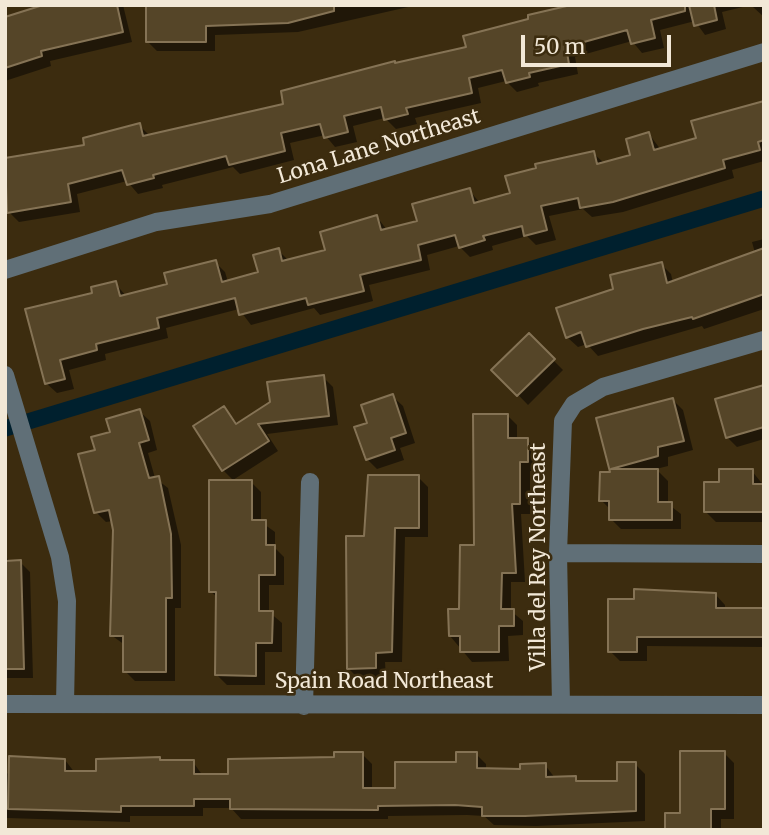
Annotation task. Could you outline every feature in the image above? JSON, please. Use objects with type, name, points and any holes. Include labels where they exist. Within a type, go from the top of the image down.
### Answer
[{"type":"street","name":"Lona Lane Northeast","points":[[5,270],[156,222],[271,204],[764,52]]},
{"type":"street","name":"Villa del Rey Northeast","points":[[561,704],[558,553],[563,421],[574,404],[603,387],[764,340]]},
{"type":"street","points":[[5,375],[60,557],[66,601],[65,704]]},
{"type":"street","points":[[304,706],[310,482]]},
{"type":"street","points":[[558,553],[764,554]]},
{"type":"street","name":"Spain Road Northeast","points":[[5,704],[764,705]]},
{"type":"water","points":[[764,190],[764,207],[5,437],[5,420]]},
{"type":"building","points":[[43,5],[117,5],[123,32],[41,51],[42,56],[5,68],[5,17]]},
{"type":"building","points":[[146,5],[334,5],[334,11],[288,23],[206,26],[206,42],[146,42]]},
{"type":"building","points":[[571,5],[685,5],[685,11],[651,20],[655,38],[631,44],[627,30],[566,47],[569,64],[529,73],[530,77],[506,83],[502,70],[469,78],[472,93],[406,108],[408,114],[384,120],[381,107],[344,116],[348,132],[324,138],[320,124],[281,133],[285,151],[229,165],[226,156],[153,175],[154,178],[127,185],[122,170],[68,184],[71,202],[7,213],[5,158],[84,145],[83,138],[140,123],[143,136],[283,104],[281,91],[395,61],[466,47],[463,36],[528,19],[528,15]]},
{"type":"building","points":[[689,5],[714,5],[717,20],[694,26]]},
{"type":"building","points":[[764,101],[764,140],[758,142],[760,150],[723,160],[725,168],[613,202],[580,208],[578,198],[541,206],[547,230],[524,236],[522,226],[483,236],[485,240],[459,248],[455,235],[418,245],[421,260],[360,275],[364,291],[308,305],[306,298],[239,315],[235,298],[157,318],[159,328],[96,344],[97,350],[60,360],[65,379],[45,384],[25,309],[92,293],[91,287],[116,281],[120,296],[167,284],[164,273],[216,260],[222,282],[258,272],[253,255],[279,248],[282,261],[325,250],[320,232],[377,215],[381,230],[417,221],[412,204],[470,188],[474,203],[510,193],[505,176],[536,168],[535,164],[594,151],[597,164],[630,155],[626,139],[649,132],[654,150],[696,138],[691,121]]},
{"type":"building","points":[[764,248],[764,294],[693,319],[692,317],[643,329],[586,347],[581,332],[566,338],[556,308],[613,289],[610,275],[662,262],[667,283]]},
{"type":"building","points":[[529,333],[555,359],[517,396],[491,370]]},
{"type":"building","points":[[324,375],[329,416],[258,424],[269,441],[222,471],[193,426],[224,406],[236,424],[270,402],[267,382]]},
{"type":"building","points":[[764,385],[764,427],[726,438],[715,399]]},
{"type":"building","points":[[393,394],[406,433],[391,438],[395,450],[366,460],[354,427],[367,423],[361,405]]},
{"type":"building","points":[[673,398],[684,441],[658,447],[658,456],[611,469],[658,469],[658,502],[672,502],[672,520],[609,520],[609,501],[599,501],[600,472],[610,472],[596,418]]},
{"type":"building","points":[[140,409],[149,440],[139,443],[149,478],[159,476],[171,534],[172,598],[166,598],[166,672],[123,672],[123,636],[110,636],[113,530],[109,510],[94,513],[78,454],[95,450],[91,437],[110,432],[106,419]]},
{"type":"building","points":[[473,414],[508,414],[508,438],[528,438],[528,462],[520,462],[520,504],[512,504],[516,573],[502,573],[501,609],[514,609],[514,626],[499,626],[499,652],[460,652],[460,636],[449,636],[448,609],[459,609],[460,545],[474,545]]},
{"type":"building","points":[[719,469],[753,469],[753,484],[764,484],[764,512],[704,512],[704,482],[719,482]]},
{"type":"building","points":[[368,475],[419,475],[419,528],[395,528],[392,652],[376,653],[376,668],[347,669],[346,536],[364,536]]},
{"type":"building","points":[[209,480],[252,480],[252,520],[266,520],[266,545],[275,545],[275,575],[259,575],[259,611],[273,611],[272,643],[256,643],[256,676],[215,675],[216,592],[209,592]]},
{"type":"building","points":[[21,560],[24,669],[5,669],[5,561]]},
{"type":"building","points":[[634,589],[716,593],[716,608],[764,608],[764,637],[637,637],[637,652],[608,652],[608,599],[634,599]]},
{"type":"building","points":[[680,751],[725,751],[725,809],[711,809],[711,830],[665,830],[665,813],[680,813]]},
{"type":"building","points":[[334,752],[363,752],[363,788],[395,788],[395,762],[456,762],[456,752],[477,752],[477,768],[520,769],[520,764],[546,763],[546,777],[576,776],[576,781],[617,781],[617,762],[636,762],[636,811],[482,816],[482,807],[455,805],[378,806],[378,810],[230,809],[230,799],[194,799],[194,806],[121,806],[121,812],[8,809],[9,756],[65,759],[65,771],[96,771],[96,759],[160,757],[160,760],[194,760],[194,774],[228,774],[228,759],[334,757]]}]
